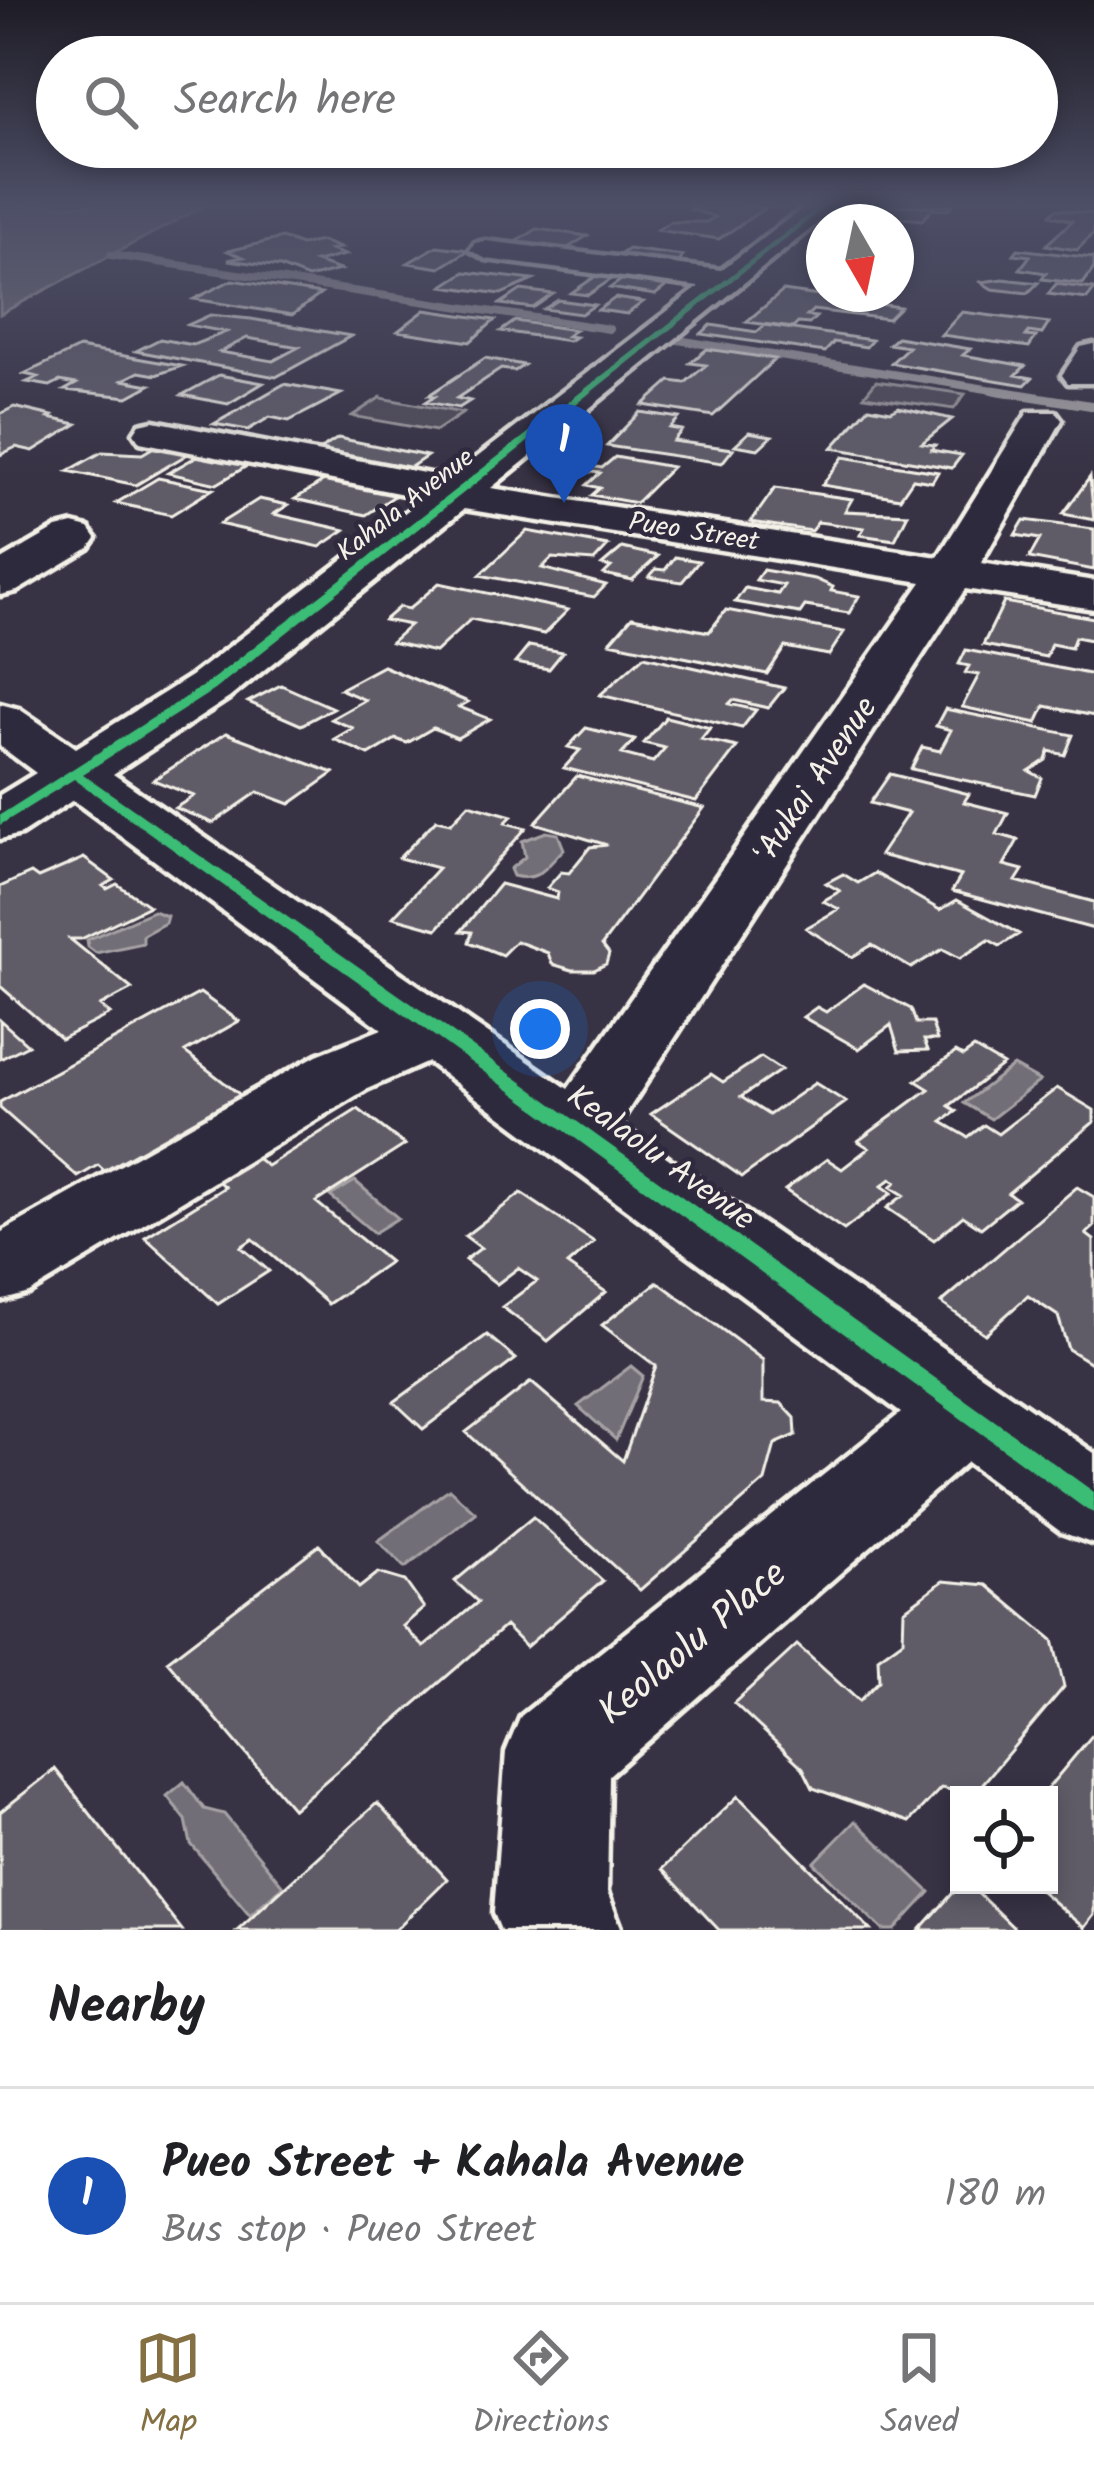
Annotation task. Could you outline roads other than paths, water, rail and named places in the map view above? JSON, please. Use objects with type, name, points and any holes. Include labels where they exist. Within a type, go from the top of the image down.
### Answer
[{"type":"street","name":"Kahala Avenue","points":[[0,821],[210,687],[709,295]]},
{"type":"street","name":"ʻAukai Avenue","points":[[576,1132],[953,571],[1042,420]]},
{"type":"street","name":"Pueo Street","points":[[154,434],[431,486],[455,495],[1094,595]]},
{"type":"street","points":[[0,581],[73,538]]},
{"type":"street","name":"Kealaolu Avenue","points":[[0,720],[439,1030],[1094,1504]]},
{"type":"street","points":[[0,1271],[342,1072],[439,1030]]},
{"type":"street","name":"Keolaolu Place","points":[[566,1930],[550,1913],[558,1752],[964,1412]]},
{"type":"waterway","points":[[381,295],[609,329]]},
{"type":"waterway","points":[[678,340],[1012,393]]},
{"type":"waterway","points":[[993,390],[1094,406]]},
{"type":"place","name":"Pueo Street + Kahala Avenue","points":[[564,503]]}]
